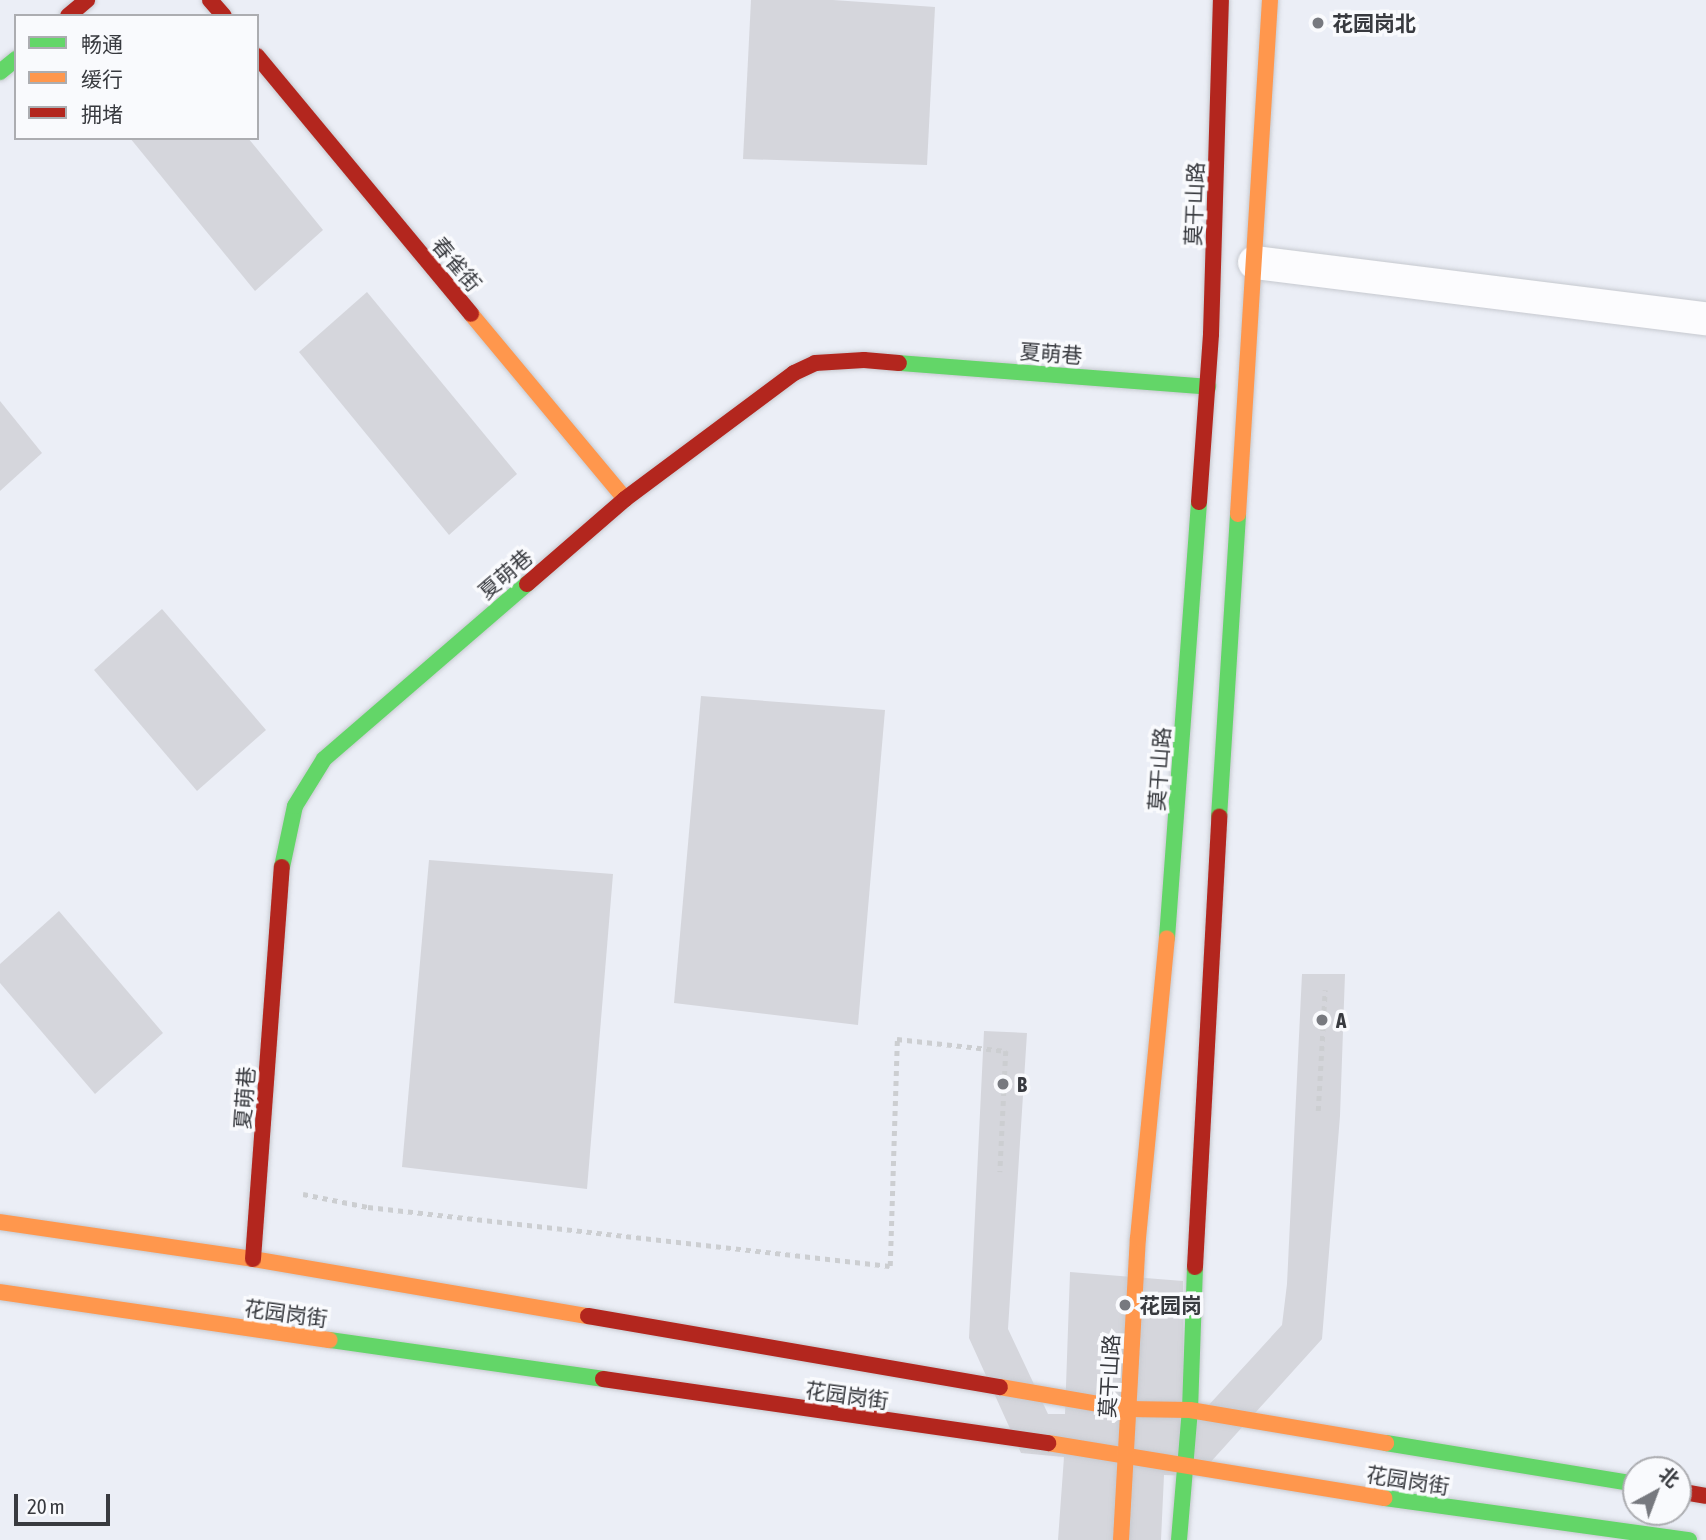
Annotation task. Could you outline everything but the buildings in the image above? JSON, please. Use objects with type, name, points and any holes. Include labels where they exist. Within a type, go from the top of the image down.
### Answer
[{"type":"street","points":[[70,14],[87,0]]},
{"type":"street","name":"莫干山路","points":[[1121,1540],[1138,1238],[1169,917],[1208,387],[1221,0]]},
{"type":"street","points":[[1179,1540],[1190,1410],[1198,1164],[1270,0]]},
{"type":"street","name":"春雀街","points":[[259,58],[625,499]]},
{"type":"street","points":[[0,72],[14,61]]},
{"type":"street","points":[[1254,262],[1706,318]]},
{"type":"street","name":"夏萌巷","points":[[253,1259],[282,868],[295,806],[324,759],[625,499],[794,373],[814,363],[864,360],[1208,387]]},
{"type":"street","name":"花园岗街","points":[[0,1222],[253,1259],[1129,1409],[1190,1410],[1622,1482]]},
{"type":"street","name":"花园岗街","points":[[0,1292],[1127,1457],[1184,1463],[1434,1506],[1689,1540]]},
{"type":"path","points":[[1318,1111],[1325,990]]},
{"type":"path","points":[[303,1194],[368,1207],[890,1266],[898,1039],[1006,1051],[1000,1172]]},
{"type":"traffic: fast","points":[[0,72],[14,61]]},
{"type":"traffic: fast","points":[[899,363],[1208,387]]},
{"type":"traffic: fast","points":[[1167,938],[1199,502]]},
{"type":"traffic: fast","points":[[1219,817],[1238,514]]},
{"type":"traffic: fast","points":[[282,867],[295,806],[324,759],[527,584]]},
{"type":"traffic: fast","points":[[1179,1540],[1190,1410],[1195,1267]]},
{"type":"traffic: fast","points":[[330,1340],[603,1379]]},
{"type":"traffic: fast","points":[[1386,1443],[1622,1482]]},
{"type":"traffic: fast","points":[[1385,1498],[1689,1540]]},
{"type":"traffic: slow","points":[[1238,514],[1270,0]]},
{"type":"traffic: slow","points":[[471,314],[625,499]]},
{"type":"traffic: slow","points":[[1121,1540],[1138,1238],[1167,938]]},
{"type":"traffic: slow","points":[[0,1222],[253,1259],[588,1316]]},
{"type":"traffic: slow","points":[[0,1292],[330,1340]]},
{"type":"traffic: slow","points":[[1000,1387],[1128,1409],[1190,1410],[1386,1443]]},
{"type":"traffic: slow","points":[[1048,1443],[1385,1498]]},
{"type":"traffic: jam","points":[[70,14],[87,0]]},
{"type":"traffic: jam","points":[[210,0],[222,14]]},
{"type":"traffic: jam","points":[[1199,502],[1211,334],[1221,0]]},
{"type":"traffic: jam","points":[[259,58],[471,314]]},
{"type":"traffic: jam","points":[[527,584],[625,499],[794,373],[815,363],[864,360],[899,363]]},
{"type":"traffic: jam","points":[[1195,1267],[1219,817]]},
{"type":"traffic: jam","points":[[253,1259],[282,867]]},
{"type":"traffic: jam","points":[[588,1316],[1000,1387]]},
{"type":"traffic: jam","points":[[603,1379],[1048,1443]]},
{"type":"traffic: jam","points":[[1692,1494],[1706,1496]]},
{"type":"place","name":"花园岗北","points":[[1318,23]]},
{"type":"place","name":"A","points":[[1322,1020]]},
{"type":"place","name":"B","points":[[1003,1084]]},
{"type":"place","name":"花园岗","points":[[1125,1305]]}]
